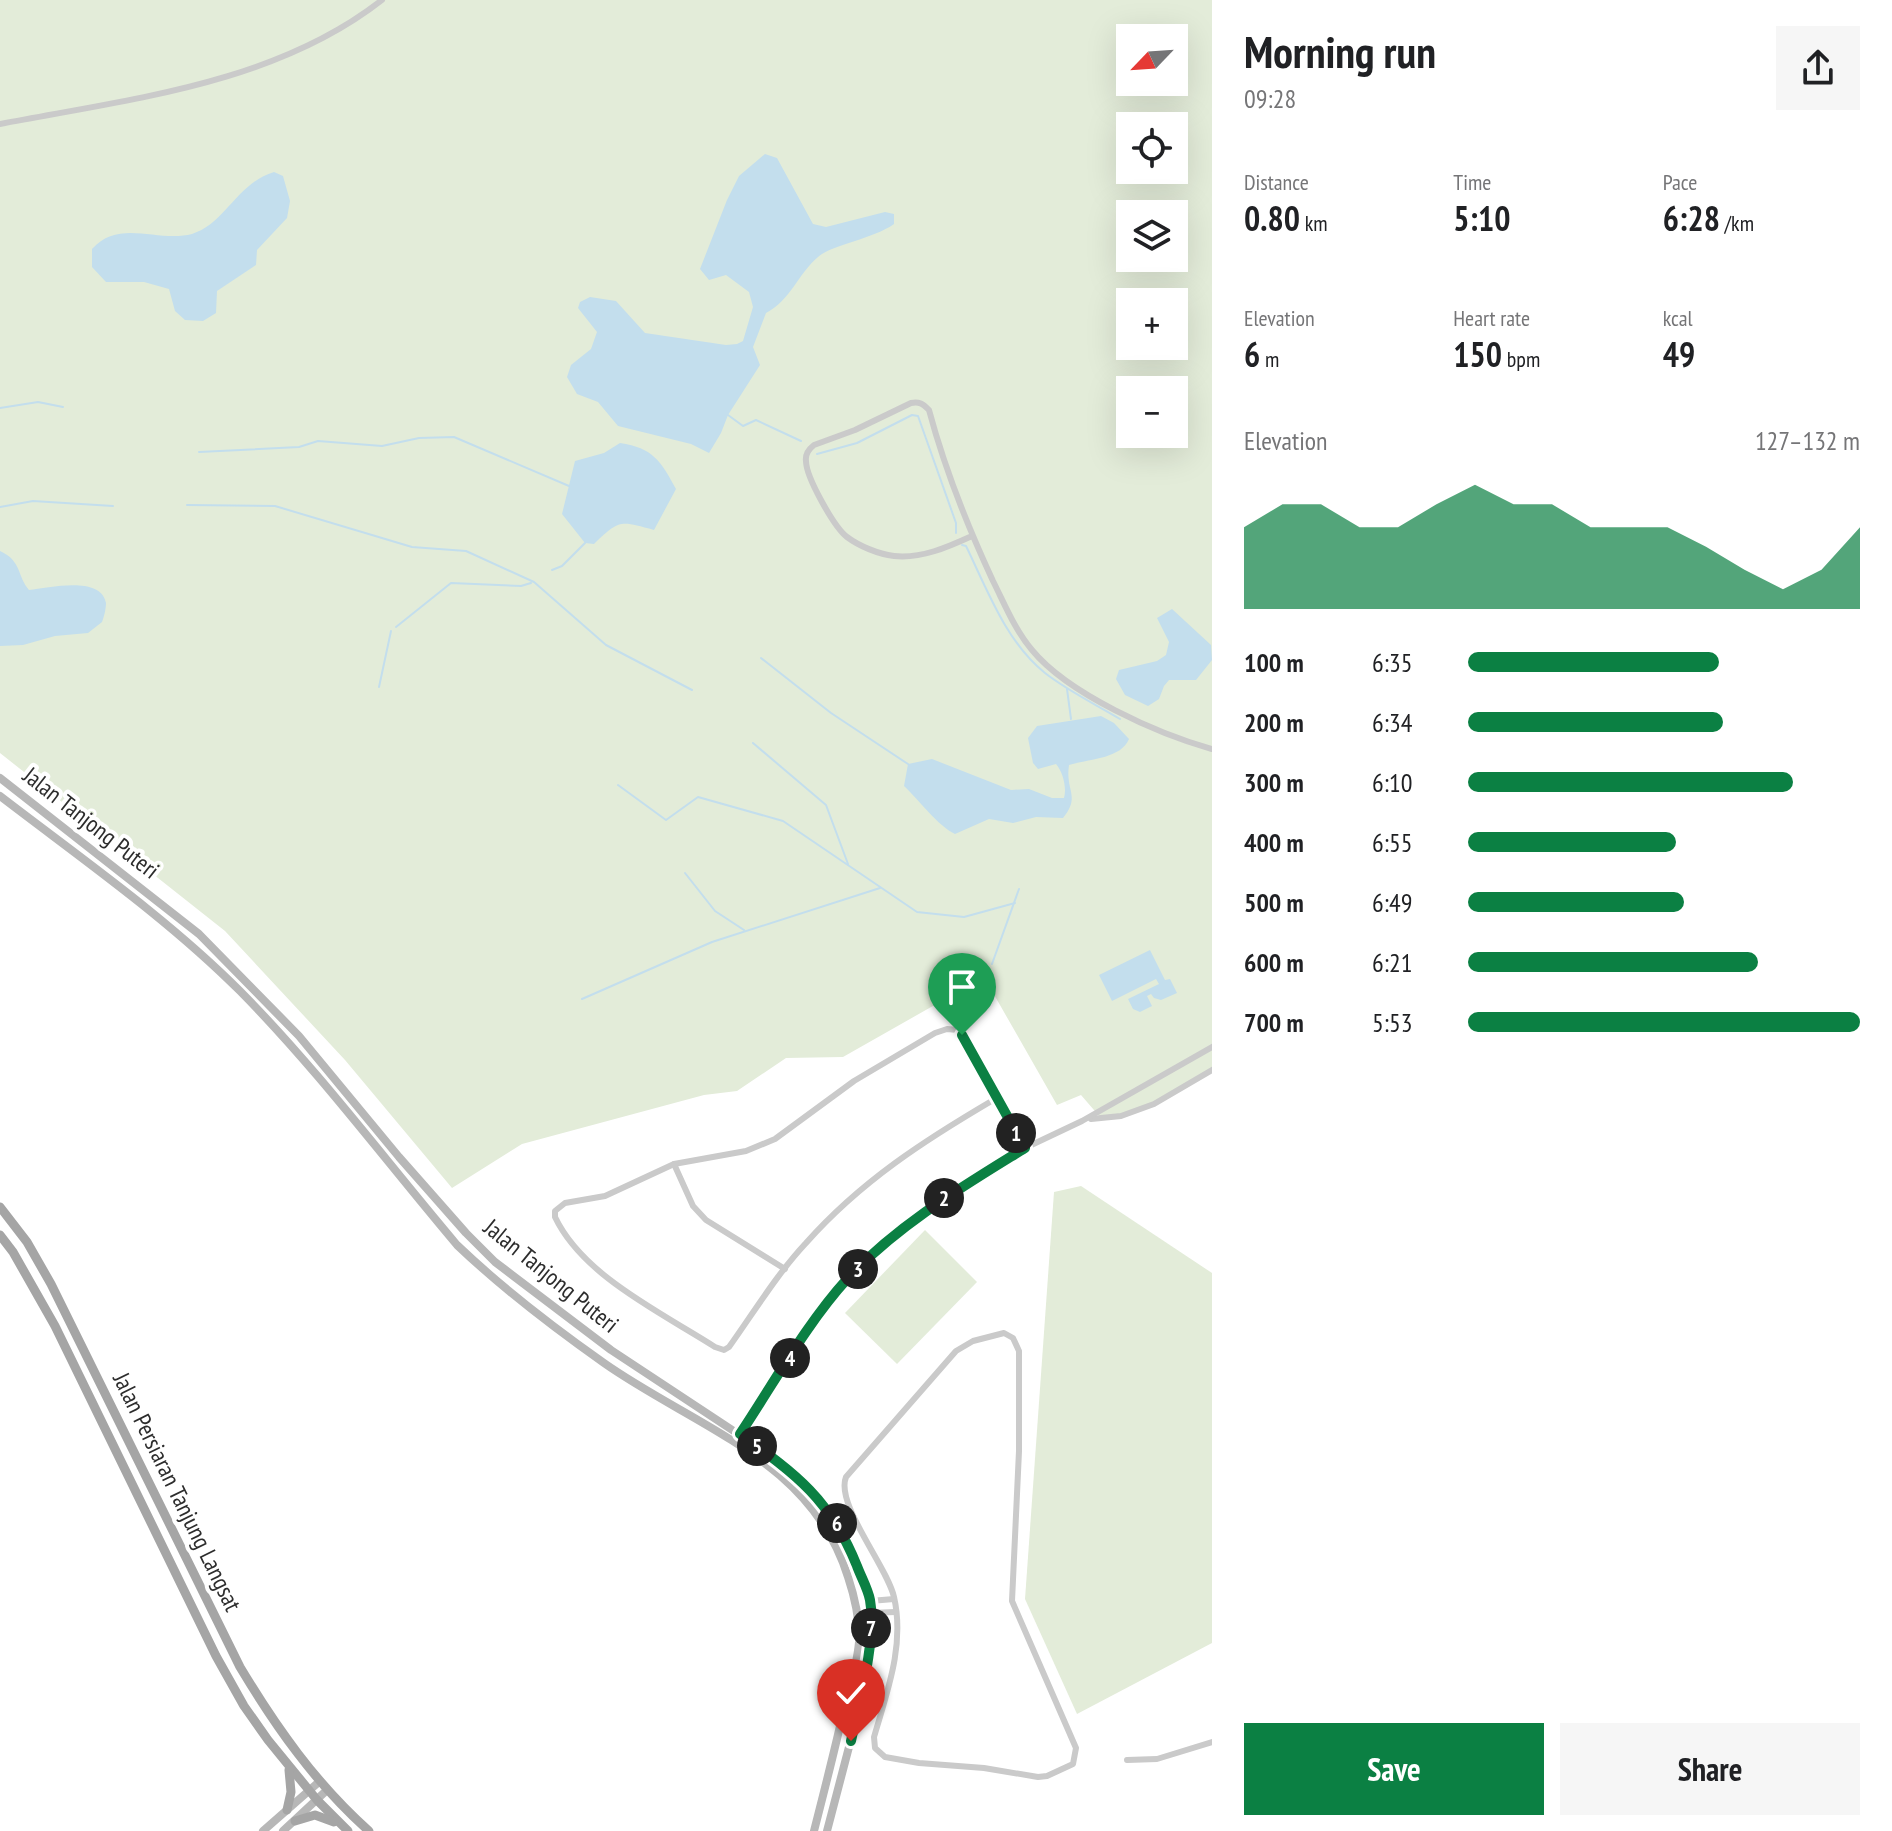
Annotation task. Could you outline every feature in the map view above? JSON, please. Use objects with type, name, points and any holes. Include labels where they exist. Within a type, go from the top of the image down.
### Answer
[{"type":"main road","name":"Jalan Persiaran Tanjung Langsat","points":[[0,1207],[27,1242],[51,1284],[240,1667],[279,1729],[327,1790],[369,1831]]},
{"type":"main road","name":"Jalan Persiaran Tanjung Langsat","points":[[0,1235],[55,1326],[216,1656],[244,1706],[317,1800],[346,1829]]},
{"type":"main road","points":[[286,1762],[292,1779],[287,1810]]},
{"type":"main road","points":[[295,1821],[303,1816],[315,1815],[346,1829]]},
{"type":"street","points":[[0,124],[206,82],[253,67],[308,46],[360,17],[382,0]]},
{"type":"street","points":[[972,536],[948,547],[914,556],[891,556],[864,547],[847,537],[833,523],[805,463],[809,449],[911,403],[924,404],[929,410],[943,462],[972,536],[1014,625],[1032,651],[1054,672],[1129,717],[1212,749]]},
{"type":"street","name":"Jalan Tanjong Puteri","points":[[0,778],[170,908],[199,934],[299,1036],[399,1157],[495,1262],[611,1350],[803,1481],[834,1517],[870,1601],[871,1634],[855,1724],[827,1831]]},
{"type":"street","name":"Jalan Tanjong Puteri","points":[[0,796],[162,918],[240,991],[290,1044],[457,1245],[485,1272],[603,1362],[652,1394],[737,1438],[799,1491],[817,1511],[844,1562],[856,1601],[858,1623],[854,1671],[814,1831]]},
{"type":"street","points":[[995,1099],[882,1170],[806,1243],[729,1347],[719,1349],[598,1270],[576,1249],[558,1223],[555,1211],[565,1203],[605,1196],[674,1164],[746,1151],[775,1139],[854,1081],[947,1029],[958,1030],[962,1035],[1025,1148]]},
{"type":"street","points":[[737,1438],[846,1280],[926,1210],[1025,1148],[1082,1121],[1212,1047]]},
{"type":"street","points":[[1082,1121],[1121,1116],[1154,1104],[1212,1070]]},
{"type":"street","points":[[674,1164],[693,1206],[706,1220],[785,1269]]},
{"type":"street","points":[[994,1334],[1007,1334],[1013,1338],[1019,1351],[1019,1451],[1012,1601],[1076,1748],[1073,1764],[1038,1777],[984,1768],[919,1763],[885,1757],[879,1753],[874,1737],[894,1669],[897,1646],[894,1599],[885,1571],[847,1502],[843,1484],[956,1351],[994,1334]]},
{"type":"street","points":[[831,1534],[828,1522],[834,1517]]},
{"type":"street","points":[[870,1601],[894,1599]]},
{"type":"street","points":[[871,1613],[895,1612]]},
{"type":"street","points":[[839,1730],[848,1731],[855,1724]]},
{"type":"street","points":[[1127,1760],[1157,1759],[1212,1742]]},
{"type":"street","points":[[263,1831],[320,1781]]},
{"type":"street","points":[[283,1831],[327,1790]]},
{"type":"green space","points":[[0,0],[1212,0],[1212,1070],[1159,1101],[1131,1112],[1100,1117],[1081,1095],[1057,1105],[984,977],[843,1057],[786,1058],[737,1091],[704,1095],[522,1144],[452,1188],[345,1060],[225,931],[0,753]]},
{"type":"green space","points":[[1081,1186],[1212,1273],[1212,1643],[1077,1714],[1025,1599],[1054,1192]]},
{"type":"green space","points":[[925,1230],[977,1282],[897,1364],[845,1313]]},
{"type":"water","points":[[765,154],[777,158],[813,224],[826,227],[885,212],[894,214],[894,224],[818,257],[781,302],[766,313],[753,347],[760,365],[728,415],[709,453],[691,444],[618,426],[598,402],[577,394],[567,377],[571,365],[591,349],[597,332],[578,308],[580,302],[590,297],[616,301],[645,333],[726,345],[743,341],[753,307],[749,292],[726,275],[709,280],[700,269],[739,176]]},
{"type":"water","points":[[274,172],[283,176],[290,201],[287,218],[257,250],[256,265],[217,291],[216,313],[203,321],[185,320],[175,311],[169,289],[144,282],[106,282],[92,267],[92,249],[103,240],[127,233],[192,234],[214,222],[250,185]]},
{"type":"water","points":[[620,443],[641,448],[655,457],[676,489],[654,530],[621,524],[594,544],[585,543],[562,514],[575,461],[604,453]]},
{"type":"water","points":[[0,551],[16,564],[29,590],[73,585],[95,589],[102,594],[106,603],[102,622],[88,633],[0,646]]},
{"type":"water","points":[[1172,609],[1211,645],[1212,660],[1196,680],[1169,680],[1159,699],[1148,706],[1125,695],[1116,679],[1119,670],[1157,661],[1166,655],[1169,642],[1157,618]]},
{"type":"water","points":[[1101,716],[1114,723],[1129,739],[1119,751],[1069,765],[1072,798],[1063,818],[1036,817],[1013,823],[989,819],[955,834],[935,819],[904,786],[908,764],[932,759],[1011,790],[1029,789],[1052,798],[1064,798],[1065,785],[1058,767],[1056,764],[1038,769],[1033,763],[1028,738],[1037,726]]},
{"type":"water","points":[[1150,950],[1165,980],[1170,979],[1177,993],[1161,1000],[1151,994],[1147,996],[1152,1006],[1140,1012],[1133,1009],[1128,999],[1159,984],[1156,979],[1112,1001],[1099,975]]},
{"type":"waterway","points":[[0,408],[38,402],[63,407]]},
{"type":"waterway","points":[[728,415],[743,426],[756,420],[801,441]]},
{"type":"waterway","points":[[817,454],[857,443],[912,415],[918,416],[956,523],[956,533]]},
{"type":"waterway","points":[[199,452],[299,447],[318,441],[382,446],[419,438],[454,437],[569,486]]},
{"type":"waterway","points":[[0,507],[33,501],[113,506]]},
{"type":"waterway","points":[[187,505],[275,506],[412,547],[466,551],[534,582],[606,645],[692,690]]},
{"type":"waterway","points":[[552,570],[562,566],[585,543]]},
{"type":"waterway","points":[[962,545],[966,546],[1008,631],[1031,660],[1063,686],[1120,719]]},
{"type":"waterway","points":[[396,627],[451,583],[521,586],[531,583]]},
{"type":"waterway","points":[[379,687],[391,631]]},
{"type":"waterway","points":[[761,658],[831,713],[908,764]]},
{"type":"waterway","points":[[1067,689],[1071,719]]},
{"type":"waterway","points":[[753,743],[826,805],[848,864]]},
{"type":"waterway","points":[[618,785],[666,820],[698,797],[783,821],[917,912],[964,917],[1015,903]]},
{"type":"waterway","points":[[685,873],[715,911],[744,930]]},
{"type":"waterway","points":[[582,999],[712,942],[880,888]]},
{"type":"waterway","points":[[992,964],[1019,889]]},
{"type":"route","points":[[851,1741],[871,1634],[868,1593],[834,1517],[821,1499],[803,1481],[740,1434],[846,1280],[926,1210],[1025,1148],[962,1035]]}]
